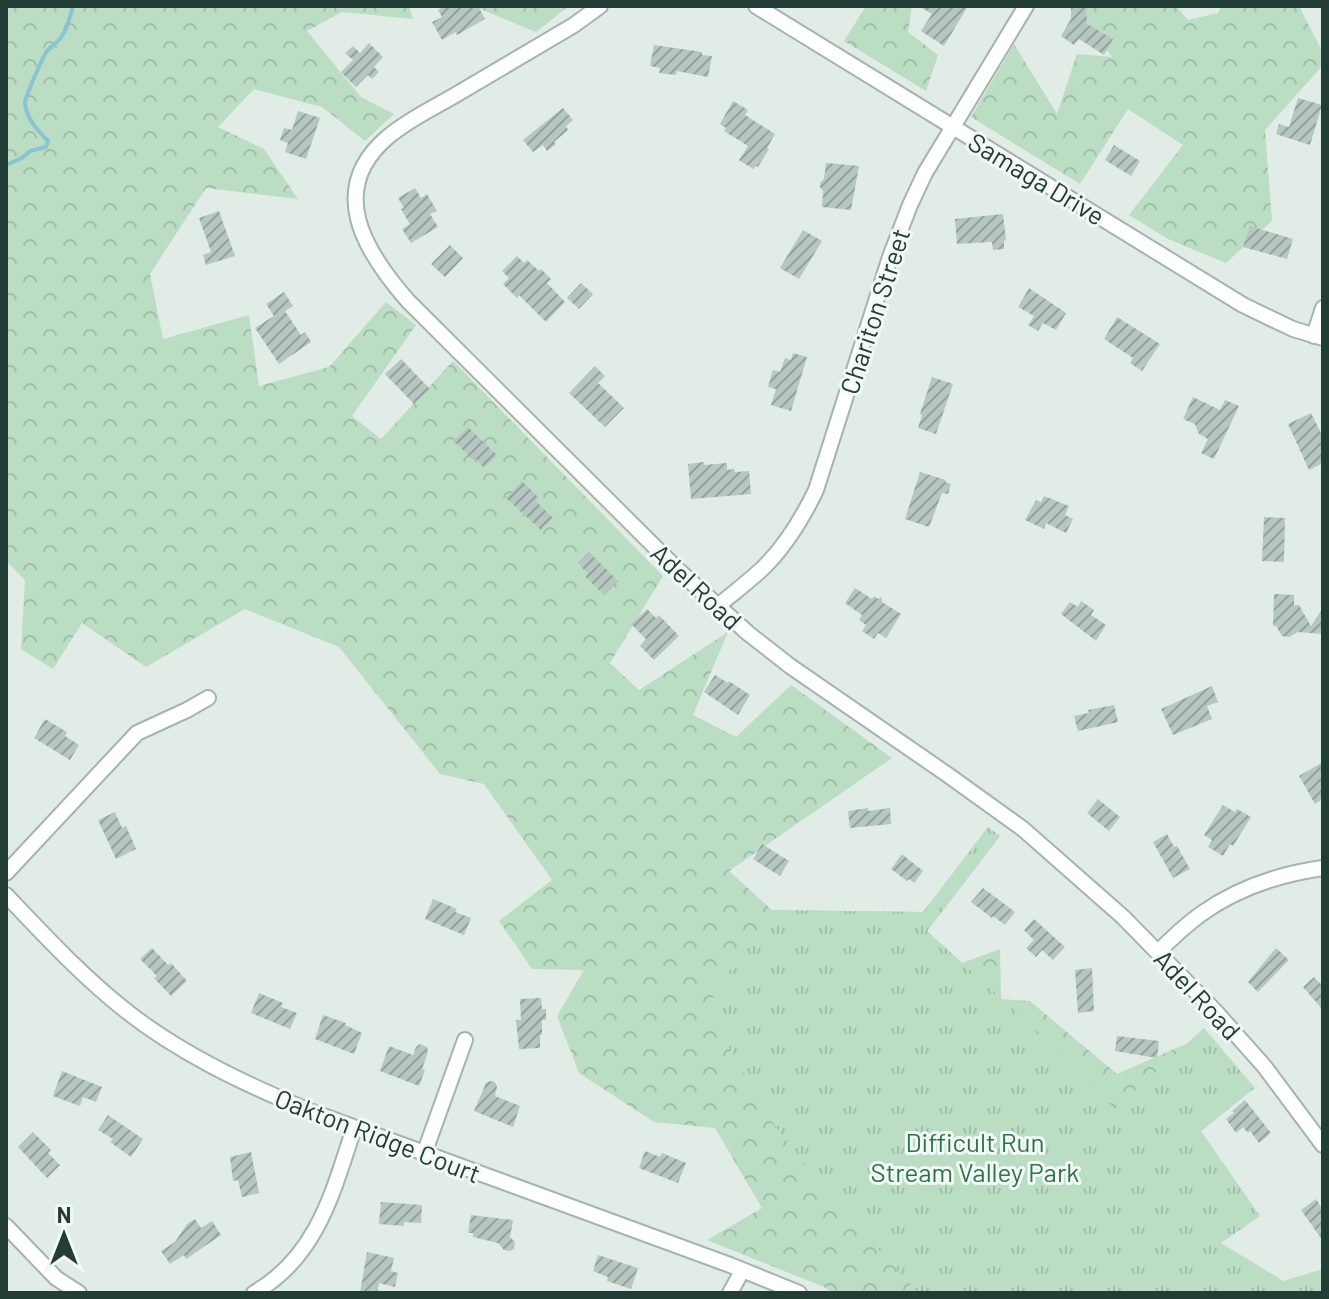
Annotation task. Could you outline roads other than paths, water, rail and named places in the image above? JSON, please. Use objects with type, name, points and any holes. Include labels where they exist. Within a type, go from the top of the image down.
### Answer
[{"type":"street","name":"Adel Road","points":[[600,6],[574,25],[390,136],[368,160],[357,189],[357,219],[375,260],[408,301],[718,606],[790,666],[1023,829],[1123,917],[1159,951],[1264,1066],[1323,1145]]},
{"type":"street","name":"Samaga Drive","points":[[756,6],[1243,305],[1318,337]]},
{"type":"street","name":"Chariton Street","points":[[718,606],[765,566],[805,514],[816,490],[890,257],[925,173],[1026,6]]},
{"type":"street","points":[[1318,337],[1323,308]]},
{"type":"street","points":[[6,873],[137,733],[208,698]]},
{"type":"street","points":[[1159,951],[1221,901],[1280,877],[1323,868]]},
{"type":"street","name":"Oakton Ridge Court","points":[[6,895],[65,957],[127,1012],[207,1064],[256,1089],[799,1293]]},
{"type":"street","points":[[424,1154],[465,1040]]},
{"type":"street","points":[[254,1293],[285,1271],[314,1234],[338,1178],[354,1128]]},
{"type":"street","points":[[6,1226],[56,1278],[79,1293]]},
{"type":"street","points":[[730,1293],[742,1271]]},
{"type":"waterway","points":[[6,165],[30,151],[46,147],[48,141],[30,119],[25,103],[46,53],[64,33],[73,6]]},
{"type":"waterway","points":[[6,197],[6,210]]},
{"type":"park label","name":"Difficult Run Stream Valley Park","points":[[975,1156]]}]
